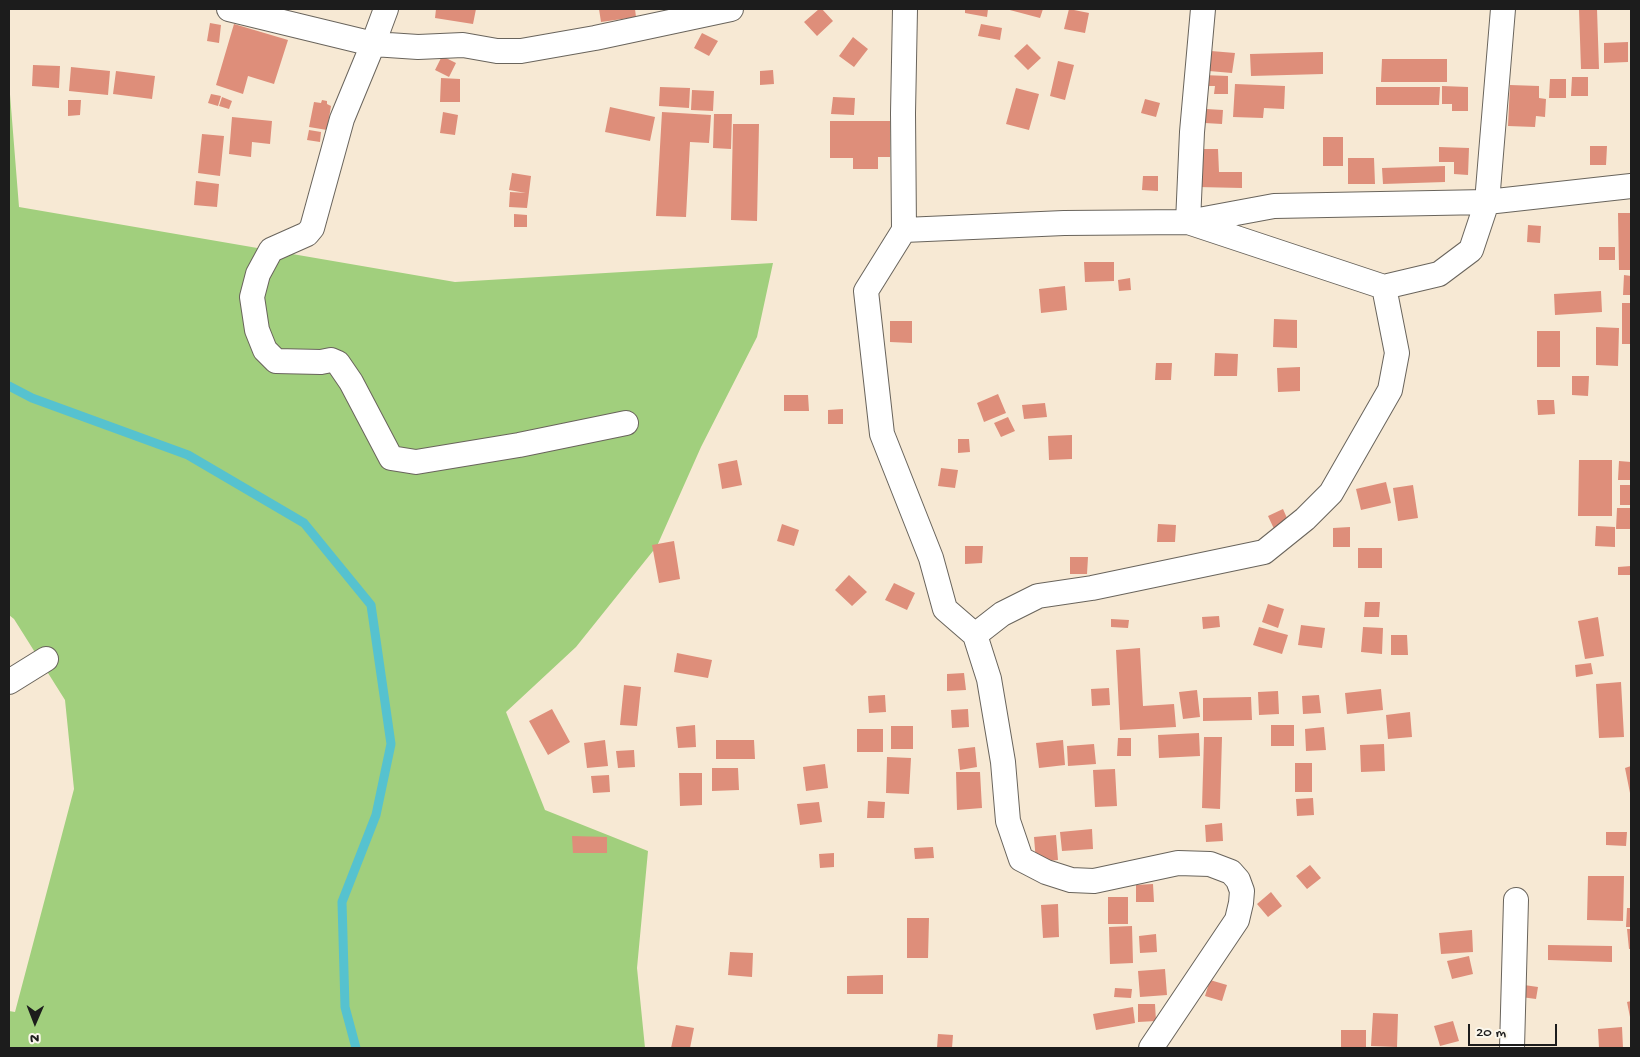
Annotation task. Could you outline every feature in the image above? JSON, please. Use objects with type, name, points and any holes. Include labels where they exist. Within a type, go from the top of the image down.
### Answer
[{"type":"street","points":[[229,9],[374,44],[418,47],[463,46],[497,51],[520,51],[595,38],[731,9]]},
{"type":"street","points":[[386,9],[374,44],[342,119],[312,228],[307,234],[271,250],[258,274],[252,297],[257,330],[265,350],[276,361],[322,362],[331,360],[338,363],[351,382],[391,458],[416,462],[518,445],[626,423]]},
{"type":"street","points":[[905,9],[903,113],[904,230],[866,291],[882,434],[931,558],[945,608],[975,635],[989,680],[1003,762],[1008,821],[1021,859],[1046,872],[1071,880],[1094,881],[1137,870],[1178,863],[1210,864],[1231,872],[1238,880],[1242,890],[1242,903],[1237,920],[1151,1048]]},
{"type":"street","points":[[1188,222],[1192,132],[1203,9]]},
{"type":"street","points":[[1188,222],[1384,287],[1439,274],[1471,250],[1487,202],[1503,9]]},
{"type":"street","points":[[904,230],[1064,223],[1188,222],[1274,206],[1487,202],[1631,186]]},
{"type":"street","points":[[975,635],[1002,614],[1038,596],[1092,588],[1264,552],[1305,519],[1331,493],[1390,390],[1397,353],[1384,287]]},
{"type":"street","points":[[9,682],[46,659]]},
{"type":"street","points":[[1512,1048],[1516,900]]},
{"type":"green space","points":[[9,9],[10,9],[9,82]]},
{"type":"green space","points":[[9,82],[19,207],[455,282],[773,263],[757,337],[701,447],[657,546],[576,647],[506,712],[545,810],[648,851],[637,968],[645,1048],[9,1048],[9,1011],[15,1012],[74,789],[65,700],[14,619],[9,615]]},
{"type":"building","points":[[436,9],[476,9],[473,24],[435,18]]},
{"type":"building","points":[[599,9],[635,9],[636,17],[601,22]]},
{"type":"building","points":[[819,9],[822,9],[833,21],[817,36],[804,22]]},
{"type":"building","points":[[965,9],[988,9],[987,17],[965,13]]},
{"type":"building","points":[[1006,9],[1043,9],[1040,18]]},
{"type":"building","points":[[1069,9],[1089,13],[1085,33],[1064,29]]},
{"type":"building","points":[[1579,9],[1597,9],[1599,69],[1581,69]]},
{"type":"building","points":[[210,23],[221,25],[219,43],[207,41]]},
{"type":"building","points":[[234,24],[288,40],[274,84],[248,76],[243,94],[216,85]]},
{"type":"building","points":[[981,24],[1002,28],[1000,40],[978,36]]},
{"type":"building","points":[[702,33],[718,41],[709,56],[694,48]]},
{"type":"building","points":[[853,37],[868,49],[854,67],[839,56]]},
{"type":"building","points":[[1628,42],[1628,62],[1604,63],[1604,43]]},
{"type":"building","points":[[1027,44],[1041,58],[1028,70],[1014,56]]},
{"type":"building","points":[[1211,51],[1235,53],[1232,73],[1209,71]]},
{"type":"building","points":[[1323,52],[1323,74],[1251,76],[1250,54]]},
{"type":"building","points":[[442,56],[456,63],[449,77],[435,70]]},
{"type":"building","points":[[1382,59],[1447,59],[1447,82],[1381,82]]},
{"type":"building","points":[[1058,61],[1074,65],[1065,100],[1050,96]]},
{"type":"building","points":[[33,65],[60,66],[59,88],[32,86]]},
{"type":"building","points":[[71,67],[110,71],[108,95],[69,91]]},
{"type":"building","points":[[773,70],[774,84],[760,85],[760,71]]},
{"type":"building","points":[[116,71],[155,76],[152,99],[113,94]]},
{"type":"building","points":[[1203,75],[1228,76],[1228,94],[1214,94],[1215,86],[1202,86]]},
{"type":"building","points":[[1572,77],[1588,77],[1588,96],[1571,96]]},
{"type":"building","points":[[441,78],[460,79],[460,102],[440,102]]},
{"type":"building","points":[[1550,79],[1566,79],[1566,98],[1549,98]]},
{"type":"building","points":[[1235,84],[1285,86],[1284,109],[1264,108],[1263,118],[1233,117]]},
{"type":"building","points":[[1510,85],[1539,86],[1539,98],[1546,99],[1545,117],[1536,116],[1535,127],[1508,126]]},
{"type":"building","points":[[1442,86],[1468,87],[1468,111],[1452,111],[1452,104],[1442,104]]},
{"type":"building","points":[[660,87],[690,88],[689,108],[659,106]]},
{"type":"building","points":[[1376,87],[1440,87],[1439,105],[1376,105]]},
{"type":"building","points":[[1016,88],[1039,94],[1029,130],[1006,124]]},
{"type":"building","points":[[692,90],[714,91],[713,111],[691,110]]},
{"type":"building","points":[[211,94],[221,96],[218,106],[208,103]]},
{"type":"building","points":[[222,97],[232,101],[229,109],[219,106]]},
{"type":"building","points":[[833,97],[855,98],[854,115],[831,114]]},
{"type":"building","points":[[1145,99],[1160,103],[1156,117],[1141,113]]},
{"type":"building","points":[[68,100],[81,100],[80,115],[68,116]]},
{"type":"building","points":[[322,100],[327,101],[327,104],[331,106],[327,130],[309,127],[314,102],[321,103]]},
{"type":"building","points":[[610,107],[655,117],[650,141],[605,132]]},
{"type":"building","points":[[1206,109],[1223,110],[1222,124],[1205,123]]},
{"type":"building","points":[[443,112],[458,115],[455,135],[440,133]]},
{"type":"building","points":[[662,112],[711,115],[709,143],[690,142],[686,217],[656,216]]},
{"type":"building","points":[[714,114],[732,114],[731,149],[713,148]]},
{"type":"building","points":[[232,117],[272,121],[270,144],[252,142],[251,157],[229,154]]},
{"type":"building","points":[[830,121],[890,121],[890,157],[878,157],[878,169],[853,169],[853,158],[830,158]]},
{"type":"building","points":[[733,124],[759,124],[757,221],[731,220]]},
{"type":"building","points":[[309,130],[321,132],[320,142],[307,140]]},
{"type":"building","points":[[202,134],[224,136],[220,176],[198,173]]},
{"type":"building","points":[[1323,137],[1343,137],[1343,166],[1323,166]]},
{"type":"building","points":[[1590,146],[1607,146],[1606,165],[1590,165]]},
{"type":"building","points":[[1439,147],[1469,148],[1468,175],[1454,174],[1454,162],[1439,162]]},
{"type":"building","points":[[1198,149],[1218,149],[1219,172],[1242,172],[1242,188],[1198,187]]},
{"type":"building","points":[[1348,158],[1374,158],[1375,184],[1348,184]]},
{"type":"building","points":[[1445,166],[1445,182],[1383,184],[1382,168]]},
{"type":"building","points":[[512,173],[531,176],[527,208],[509,207],[510,192],[526,193],[509,190]]},
{"type":"building","points":[[1143,176],[1158,176],[1158,191],[1142,190]]},
{"type":"building","points":[[196,181],[219,184],[217,207],[194,205]]},
{"type":"building","points":[[1618,213],[1631,213],[1631,270],[1619,270]]},
{"type":"building","points":[[514,214],[527,215],[527,227],[514,227]]},
{"type":"building","points":[[1528,225],[1541,226],[1540,243],[1527,242]]},
{"type":"building","points":[[1599,247],[1615,247],[1615,260],[1599,260]]},
{"type":"building","points":[[1084,262],[1114,262],[1114,281],[1085,282]]},
{"type":"building","points":[[1624,275],[1631,276],[1631,295],[1623,295]]},
{"type":"building","points":[[1130,278],[1131,290],[1119,291],[1118,280]]},
{"type":"building","points":[[1065,286],[1067,310],[1041,313],[1039,289]]},
{"type":"building","points":[[1601,291],[1602,312],[1555,315],[1554,294]]},
{"type":"building","points":[[1622,303],[1631,303],[1631,344],[1622,344]]},
{"type":"building","points":[[1274,319],[1297,320],[1297,348],[1273,347]]},
{"type":"building","points":[[890,321],[912,321],[912,343],[890,342]]},
{"type":"building","points":[[1596,327],[1619,328],[1618,366],[1596,365]]},
{"type":"building","points":[[1537,331],[1560,331],[1560,367],[1537,367]]},
{"type":"building","points":[[1215,353],[1238,354],[1237,376],[1214,376]]},
{"type":"building","points":[[1156,363],[1172,363],[1171,380],[1155,380]]},
{"type":"building","points":[[1300,367],[1300,391],[1278,392],[1277,368]]},
{"type":"building","points":[[1572,376],[1589,376],[1588,396],[1572,395]]},
{"type":"building","points":[[998,394],[1006,413],[984,422],[977,403]]},
{"type":"building","points":[[784,395],[808,395],[809,411],[784,411]]},
{"type":"building","points":[[1537,400],[1554,400],[1555,414],[1538,415]]},
{"type":"building","points":[[1045,403],[1047,417],[1024,419],[1022,405]]},
{"type":"building","points":[[843,409],[843,424],[828,424],[828,410]]},
{"type":"building","points":[[1008,417],[1015,431],[1001,437],[994,423]]},
{"type":"building","points":[[1072,435],[1072,459],[1049,460],[1048,436]]},
{"type":"building","points":[[958,439],[969,439],[970,452],[958,453]]},
{"type":"building","points":[[737,460],[742,485],[722,489],[718,464]]},
{"type":"building","points":[[1579,460],[1612,460],[1612,516],[1578,516]]},
{"type":"building","points":[[1619,461],[1631,462],[1631,480],[1618,480]]},
{"type":"building","points":[[941,468],[958,470],[955,488],[938,486]]},
{"type":"building","points":[[1386,482],[1391,503],[1361,510],[1356,489]]},
{"type":"building","points":[[1413,485],[1418,518],[1398,521],[1393,488]]},
{"type":"building","points":[[1620,485],[1631,485],[1631,505],[1620,505]]},
{"type":"building","points":[[1617,508],[1631,508],[1631,529],[1616,529]]},
{"type":"building","points":[[1283,509],[1290,525],[1275,531],[1268,516]]},
{"type":"building","points":[[782,524],[799,530],[794,546],[777,541]]},
{"type":"building","points":[[1158,524],[1176,525],[1175,542],[1157,542]]},
{"type":"building","points":[[1596,526],[1615,527],[1615,547],[1595,546]]},
{"type":"building","points":[[1350,527],[1350,547],[1333,547],[1333,528]]},
{"type":"building","points":[[674,541],[680,579],[659,583],[652,545]]},
{"type":"building","points":[[965,546],[983,546],[982,563],[965,564]]},
{"type":"building","points":[[1358,548],[1382,548],[1382,568],[1358,568]]},
{"type":"building","points":[[1070,557],[1088,557],[1087,574],[1070,574]]},
{"type":"building","points":[[1631,566],[1631,575],[1618,575],[1618,567]]},
{"type":"building","points":[[849,575],[867,592],[852,606],[835,590]]},
{"type":"building","points":[[894,583],[915,593],[907,610],[885,600]]},
{"type":"building","points":[[1365,602],[1380,602],[1379,617],[1364,617]]},
{"type":"building","points":[[1268,604],[1284,609],[1278,628],[1262,622]]},
{"type":"building","points":[[1219,616],[1220,627],[1203,629],[1202,617]]},
{"type":"building","points":[[1598,617],[1604,656],[1585,659],[1578,621]]},
{"type":"building","points":[[1111,619],[1129,620],[1128,628],[1111,627]]},
{"type":"building","points":[[1301,625],[1325,628],[1322,648],[1298,645]]},
{"type":"building","points":[[1259,627],[1288,635],[1282,654],[1253,645]]},
{"type":"building","points":[[1363,627],[1383,628],[1382,654],[1361,652]]},
{"type":"building","points":[[1391,635],[1407,635],[1408,655],[1391,655]]},
{"type":"building","points":[[1140,648],[1143,706],[1174,704],[1176,727],[1120,730],[1116,650]]},
{"type":"building","points":[[677,653],[712,660],[708,678],[674,672]]},
{"type":"building","points":[[1591,663],[1593,674],[1576,677],[1575,665]]},
{"type":"building","points":[[964,673],[966,690],[947,691],[947,674]]},
{"type":"building","points":[[1621,682],[1624,737],[1599,738],[1596,684]]},
{"type":"building","points":[[624,685],[641,687],[637,726],[620,725]]},
{"type":"building","points":[[1109,688],[1110,705],[1092,706],[1091,689]]},
{"type":"building","points":[[1381,689],[1383,710],[1347,714],[1345,693]]},
{"type":"building","points":[[1197,690],[1200,717],[1183,719],[1179,692]]},
{"type":"building","points":[[1278,691],[1279,714],[1259,715],[1258,692]]},
{"type":"building","points":[[885,695],[886,712],[869,713],[868,696]]},
{"type":"building","points":[[1319,695],[1321,713],[1303,714],[1302,696]]},
{"type":"building","points":[[1251,697],[1252,720],[1203,721],[1203,698]]},
{"type":"building","points":[[552,709],[570,742],[548,755],[529,721]]},
{"type":"building","points":[[968,709],[969,727],[952,728],[951,710]]},
{"type":"building","points":[[1410,712],[1412,737],[1388,739],[1386,715]]},
{"type":"building","points":[[695,725],[696,747],[678,748],[676,727]]},
{"type":"building","points":[[1271,725],[1294,725],[1294,746],[1271,746]]},
{"type":"building","points":[[891,726],[913,726],[913,749],[891,749]]},
{"type":"building","points":[[1324,727],[1326,750],[1306,751],[1305,729]]},
{"type":"building","points":[[857,729],[883,729],[883,752],[857,752]]},
{"type":"building","points":[[1199,733],[1200,756],[1159,758],[1158,735]]},
{"type":"building","points":[[1204,737],[1222,737],[1220,809],[1202,808]]},
{"type":"building","points":[[1118,738],[1131,738],[1131,756],[1117,756]]},
{"type":"building","points":[[605,740],[608,766],[587,768],[584,743]]},
{"type":"building","points":[[716,740],[754,740],[755,759],[716,759]]},
{"type":"building","points":[[1063,740],[1065,765],[1039,768],[1036,743]]},
{"type":"building","points":[[1094,744],[1096,764],[1068,766],[1067,746]]},
{"type":"building","points":[[1384,744],[1385,771],[1361,772],[1360,745]]},
{"type":"building","points":[[975,747],[977,767],[960,770],[958,749]]},
{"type":"building","points":[[634,750],[635,767],[618,768],[616,751]]},
{"type":"building","points":[[887,757],[911,758],[909,794],[886,793]]},
{"type":"building","points":[[1295,763],[1312,763],[1312,792],[1295,792]]},
{"type":"building","points":[[825,764],[828,788],[806,791],[803,767]]},
{"type":"building","points":[[1631,766],[1631,793],[1630,793],[1625,768]]},
{"type":"building","points":[[712,768],[738,768],[739,790],[712,791]]},
{"type":"building","points":[[1115,769],[1117,806],[1095,807],[1093,770]]},
{"type":"building","points":[[956,772],[980,772],[982,808],[957,810]]},
{"type":"building","points":[[679,773],[702,773],[702,805],[680,806]]},
{"type":"building","points":[[609,775],[610,792],[593,793],[591,776]]},
{"type":"building","points":[[1313,798],[1314,815],[1297,816],[1296,799]]},
{"type":"building","points":[[868,801],[885,802],[884,818],[867,818]]},
{"type":"building","points":[[819,802],[822,822],[800,825],[797,804]]},
{"type":"building","points":[[1222,823],[1223,841],[1206,842],[1205,825]]},
{"type":"building","points":[[1092,829],[1093,849],[1062,851],[1060,832]]},
{"type":"building","points":[[1606,832],[1627,832],[1626,846],[1606,845]]},
{"type":"building","points":[[1056,835],[1058,860],[1036,862],[1034,837]]},
{"type":"building","points":[[572,836],[607,837],[607,853],[573,853]]},
{"type":"building","points":[[933,847],[934,858],[915,859],[914,848]]},
{"type":"building","points":[[834,853],[834,867],[820,868],[819,854]]},
{"type":"building","points":[[1310,865],[1321,878],[1307,889],[1296,876]]},
{"type":"building","points":[[1588,876],[1624,876],[1623,921],[1587,920]]},
{"type":"building","points":[[1153,884],[1154,902],[1136,902],[1136,885]]},
{"type":"building","points":[[1271,892],[1282,906],[1268,917],[1257,904]]},
{"type":"building","points":[[1108,897],[1128,897],[1128,924],[1108,924]]},
{"type":"building","points":[[1058,904],[1059,937],[1043,938],[1041,905]]},
{"type":"building","points":[[1627,908],[1631,908],[1631,927],[1626,927]]},
{"type":"building","points":[[907,918],[929,918],[928,958],[907,958]]},
{"type":"building","points":[[1132,926],[1133,963],[1110,964],[1109,927]]},
{"type":"building","points":[[1627,929],[1631,929],[1631,949],[1629,949]]},
{"type":"building","points":[[1472,930],[1473,952],[1441,954],[1439,933]]},
{"type":"building","points":[[1156,934],[1157,952],[1140,953],[1139,936]]},
{"type":"building","points":[[1548,945],[1612,946],[1612,962],[1548,960]]},
{"type":"building","points":[[730,952],[753,953],[752,977],[728,975]]},
{"type":"building","points":[[1469,956],[1473,974],[1452,979],[1447,961]]},
{"type":"building","points":[[1165,969],[1167,995],[1140,997],[1138,971]]},
{"type":"building","points":[[883,975],[883,994],[847,994],[847,976]]},
{"type":"building","points":[[1210,980],[1227,985],[1222,1001],[1205,996]]},
{"type":"building","points":[[1524,985],[1538,987],[1536,999],[1521,997]]},
{"type":"building","points":[[1115,988],[1132,989],[1131,998],[1114,997]]},
{"type":"building","points":[[1631,1001],[1631,1017],[1630,1017],[1627,1002]]},
{"type":"building","points":[[1138,1004],[1155,1004],[1156,1021],[1138,1022]]},
{"type":"building","points":[[1133,1007],[1135,1023],[1096,1030],[1093,1014]]},
{"type":"building","points":[[1373,1013],[1398,1014],[1397,1047],[1371,1046]]},
{"type":"building","points":[[1453,1021],[1459,1041],[1440,1046],[1434,1026]]},
{"type":"building","points":[[676,1025],[694,1028],[690,1048],[671,1048]]},
{"type":"building","points":[[1622,1027],[1623,1048],[1599,1048],[1598,1029]]},
{"type":"building","points":[[1341,1030],[1366,1030],[1366,1048],[1341,1048]]},
{"type":"building","points":[[938,1034],[953,1035],[952,1048],[937,1048]]},
{"type":"waterway","points":[[9,386],[32,398],[188,455],[304,523],[371,605],[391,744],[376,815],[342,902],[345,1007],[356,1048]]}]
